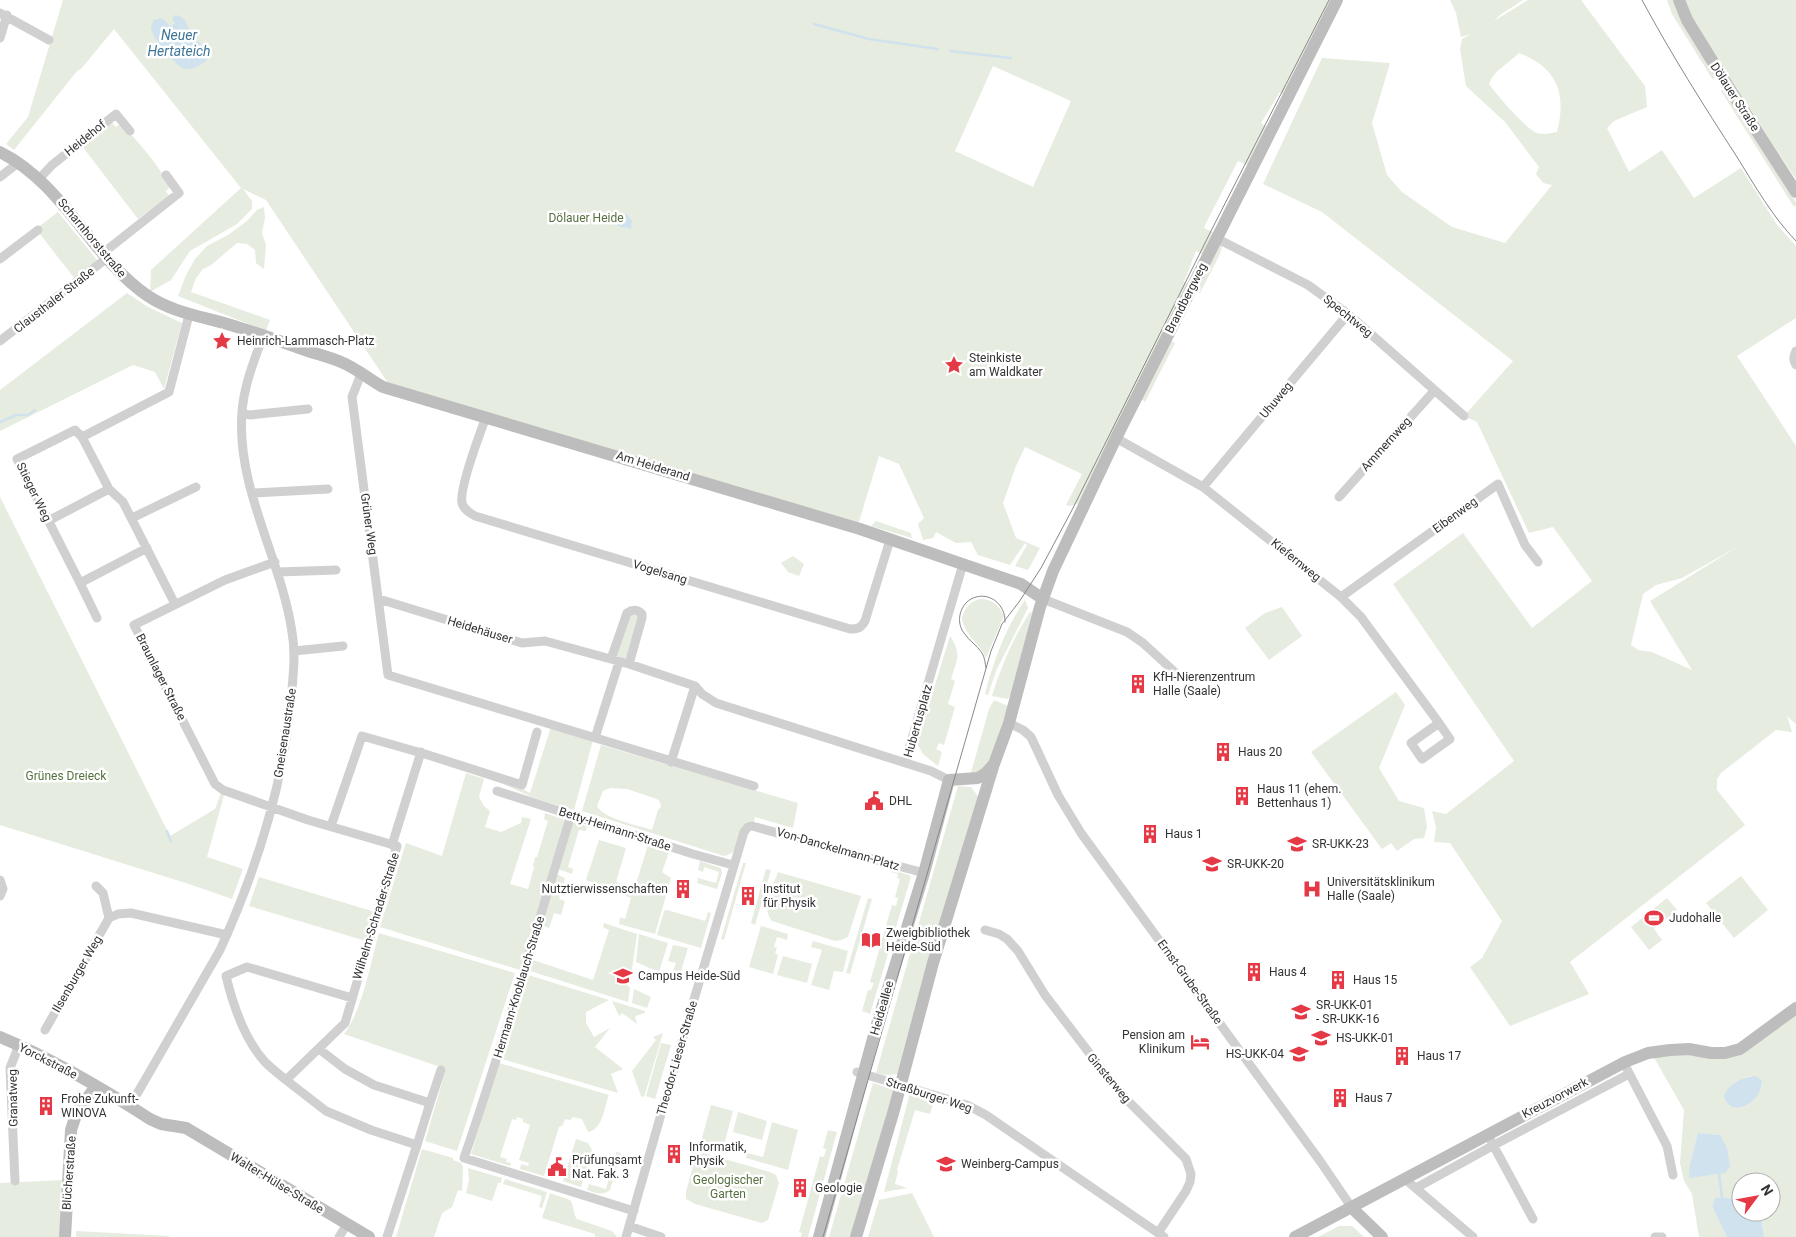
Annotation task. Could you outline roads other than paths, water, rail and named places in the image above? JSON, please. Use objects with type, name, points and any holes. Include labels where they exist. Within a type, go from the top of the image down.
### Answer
[{"type":"street","name":"Brandbergweg","points":[[1043,599],[1053,571],[1116,438],[1338,0]]},
{"type":"street","name":"Dölauer Straße","points":[[1679,0],[1687,20],[1796,192]]},
{"type":"street","points":[[0,38],[3,14],[48,40]]},
{"type":"street","name":"Heidehof","points":[[39,179],[52,165],[116,114],[130,131]]},
{"type":"street","name":"Scharnhorststraße","points":[[0,152],[18,162],[39,179],[66,207],[126,280],[149,297],[169,308],[189,315]]},
{"type":"street","points":[[0,177],[18,162]]},
{"type":"street","points":[[105,256],[179,193],[166,175]]},
{"type":"street","points":[[0,260],[38,230]]},
{"type":"street","name":"Spechtweg","points":[[1216,238],[1308,284],[1348,314],[1464,416]]},
{"type":"street","name":"Clausthaler Straße","points":[[0,341],[105,256]]},
{"type":"street","name":"Uhuweg","points":[[1203,486],[1348,314]]},
{"type":"street","points":[[175,604],[123,502],[109,489],[78,433],[169,392],[189,315],[204,317],[263,336]]},
{"type":"street","name":"Am Heiderand","points":[[263,336],[340,362],[383,387],[723,487],[890,540],[1021,584],[1043,599]]},
{"type":"street","name":"Gneisenaustraße","points":[[130,1106],[227,935],[246,889],[272,807],[283,758],[290,712],[294,650],[289,614],[278,572],[252,494],[244,455],[242,413],[247,382],[263,336]]},
{"type":"street","points":[[1796,351],[1793,356],[1793,361],[1796,365]]},
{"type":"street","name":"Grüner Weg","points":[[361,374],[352,397],[388,675],[595,738]]},
{"type":"street","name":"Ammernweg","points":[[1338,496],[1434,390]]},
{"type":"street","points":[[242,413],[308,409]]},
{"type":"street","name":"Vogelsang","points":[[486,416],[465,481],[462,502],[466,510],[476,516],[600,555],[840,626],[857,629],[865,621],[890,540]]},
{"type":"street","name":"Stieger Weg","points":[[78,433],[17,459],[97,618]]},
{"type":"street","name":"Kiefernweg","points":[[1116,438],[1203,486],[1341,597],[1362,617],[1439,723]]},
{"type":"street","name":"Eibenweg","points":[[1341,597],[1498,484],[1525,545],[1538,562]]},
{"type":"street","points":[[132,518],[196,487]]},
{"type":"street","points":[[48,521],[109,489]]},
{"type":"street","points":[[252,494],[328,489]]},
{"type":"street","points":[[80,583],[147,548]]},
{"type":"street","name":"Braunlager Straße","points":[[272,807],[223,790],[216,784],[134,625],[225,580],[274,562]]},
{"type":"street","name":"Hubertusplatz","points":[[963,564],[905,762],[931,771],[948,780],[968,780],[983,776],[994,764]]},
{"type":"street","points":[[278,572],[336,570]]},
{"type":"street","name":"Heidehäuser","points":[[379,599],[522,643],[545,641],[629,664],[695,686],[702,694],[716,703],[905,762]]},
{"type":"street","points":[[856,1237],[900,1085],[932,963],[994,764],[1009,723],[1043,599],[1127,632],[1143,643],[1180,676]]},
{"type":"street","points":[[629,664],[642,618],[642,614],[639,611],[632,610],[626,613],[595,738],[754,786]]},
{"type":"street","points":[[294,650],[343,646]]},
{"type":"street","points":[[671,762],[695,686]]},
{"type":"street","name":"Ernst-Grube-Straße","points":[[1009,723],[1023,730],[1031,737],[1058,795],[1081,834],[1320,1161],[1348,1210],[1373,1237]]},
{"type":"street","points":[[332,826],[362,736],[421,752],[522,785],[537,732]]},
{"type":"street","points":[[392,845],[421,752]]},
{"type":"street","name":"Heideallee","points":[[819,1237],[861,1073],[924,873],[948,780]]},
{"type":"street","points":[[968,780],[977,786],[983,799]]},
{"type":"street","name":"Betty-Heimann-Straße","points":[[497,791],[733,865]]},
{"type":"street","name":"Wilhelm-Schrader-Straße","points":[[272,807],[397,846],[345,1023],[286,1080]]},
{"type":"street","name":"Hermann-Knoblauch-Straße","points":[[572,814],[522,972],[497,1061],[464,1158],[634,1211]]},
{"type":"street","name":"Von-Danckelmann-Platz","points":[[752,826],[924,873]]},
{"type":"street","name":"Theodor-Lieser-Straße","points":[[626,1237],[662,1106],[733,865],[744,832],[748,827],[752,826]]},
{"type":"street","points":[[0,880],[3,889],[0,896]]},
{"type":"street","points":[[96,886],[103,893],[109,918],[118,914],[131,913],[227,935]]},
{"type":"street","name":"Ilsenburger Weg","points":[[45,1030],[109,918]]},
{"type":"street","name":"Ginsterweg","points":[[985,930],[999,934],[1007,939],[1018,951],[1045,995],[1103,1071],[1129,1102],[1186,1159],[1191,1174],[1190,1182],[1161,1235]]},
{"type":"street","points":[[352,998],[247,968],[226,976],[230,992],[247,1036],[265,1061],[286,1080],[326,1111],[371,1130],[417,1145]]},
{"type":"street","name":"Kreuzvorwerk","points":[[1295,1237],[1405,1179],[1490,1140],[1627,1068],[1648,1053],[1680,1049],[1726,1053],[1740,1049],[1796,1008]]},
{"type":"street","name":"Yorckstraße","points":[[0,1037],[19,1045],[130,1106]]},
{"type":"street","name":"Granatweg","points":[[15,1181],[10,1068],[19,1045]]},
{"type":"street","points":[[319,1049],[345,1069],[374,1084],[430,1103]]},
{"type":"street","points":[[1627,1068],[1667,1146],[1673,1175]]},
{"type":"street","points":[[388,1237],[441,1070]]},
{"type":"street","name":"Straßburger Weg","points":[[861,1073],[967,1105],[986,1115],[1161,1235]]},
{"type":"street","name":"Blücherstraße","points":[[65,1237],[71,1130],[75,1116],[96,1086]]},
{"type":"street","name":"Walter-Hülse-Straße","points":[[130,1106],[157,1122],[186,1128],[369,1237]]},
{"type":"street","points":[[1416,1188],[1490,1140],[1533,1218]]},
{"type":"street","points":[[1405,1179],[1473,1237]]},
{"type":"street","name":"Ernst-Grube-Straße","points":[[1348,1210],[1382,1237]]},
{"type":"street","points":[[339,1237],[347,1224]]},
{"type":"street","points":[[629,1226],[661,1237]]},
{"type":"street","points":[[1655,1237],[1662,1237]]},
{"type":"water","name":"Neuer Hertateich","points":[[175,15],[185,20],[192,35],[208,53],[209,57],[195,68],[185,69],[177,64],[152,32],[151,27],[154,20],[162,18],[172,26],[175,23],[172,19]]},
{"type":"water","points":[[627,214],[632,221],[631,229],[618,226],[614,219]]},
{"type":"water","points":[[1756,1076],[1762,1081],[1761,1089],[1751,1102],[1745,1106],[1738,1107],[1732,1107],[1727,1103],[1724,1096],[1733,1084],[1741,1079]]},
{"type":"water","points":[[1698,1133],[1720,1135],[1727,1148],[1730,1167],[1725,1173],[1689,1178],[1690,1165]]},
{"type":"water","points":[[1715,1198],[1731,1199],[1731,1222],[1762,1222],[1764,1237],[1727,1237],[1712,1206]]},
{"type":"waterway","points":[[814,24],[869,39],[938,49]]},
{"type":"waterway","points":[[950,51],[1011,58]]},
{"type":"waterway","points":[[0,422],[16,415],[28,415],[35,410]]},
{"type":"waterway","points":[[167,831],[171,842]]},
{"type":"waterway","points":[[1719,1174],[1722,1197]]},
{"type":"tram line","points":[[823,1237],[991,651],[1002,624],[1041,568],[1072,510],[1329,0]]},
{"type":"tram line","points":[[1642,0],[1688,80],[1757,190],[1796,241]]},
{"type":"tram line","points":[[986,668],[982,653],[962,629],[960,624],[961,610],[971,599],[984,596],[995,600],[999,604],[1005,615],[1005,622]]},
{"type":"place","name":"Heinrich-Lammasch-Platz","points":[[222,341]]},
{"type":"place","name":"Steinkiste am Waldkater","points":[[954,365]]},
{"type":"place","name":"KfH-Nierenzentrum Halle (Saale)","points":[[1138,684]]},
{"type":"place","name":"Haus 20","points":[[1223,752]]},
{"type":"place","name":"Haus 11 (ehem. Bettenhaus 1)","points":[[1242,796]]},
{"type":"place","name":"DHL","points":[[874,801]]},
{"type":"place","name":"Haus 1","points":[[1150,834]]},
{"type":"place","name":"SR-UKK-23","points":[[1297,844]]},
{"type":"place","name":"SR-UKK-20","points":[[1212,864]]},
{"type":"place","name":"Nutztierwissenschaften","points":[[683,889]]},
{"type":"place","name":"Universitätsklinikum Halle (Saale)","points":[[1312,889]]},
{"type":"place","name":"Institut für Physik","points":[[748,896]]},
{"type":"place","name":"Judohalle","points":[[1654,918]]},
{"type":"place","name":"Zweigbibliothek Heide-Süd","points":[[871,940]]},
{"type":"place","name":"Haus 4","points":[[1254,972]]},
{"type":"place","name":"Campus Heide-Süd","points":[[623,976]]},
{"type":"place","name":"Haus 15","points":[[1338,980]]},
{"type":"place","name":"SR-UKK-01 - SR-UKK-16","points":[[1301,1012]]},
{"type":"place","name":"HS-UKK-01","points":[[1321,1038]]},
{"type":"place","name":"Pension am Klinikum","points":[[1200,1042]]},
{"type":"place","name":"HS-UKK-04","points":[[1299,1054]]},
{"type":"place","name":"Haus 17","points":[[1402,1056]]},
{"type":"place","name":"Haus 7","points":[[1340,1098]]},
{"type":"place","name":"Frohe Zukunft- WINOVA","points":[[46,1106]]},
{"type":"place","name":"Informatik, Physik","points":[[674,1154]]},
{"type":"place","name":"Weinberg-Campus","points":[[946,1164]]},
{"type":"place","name":"Prüfungsamt Nat. Fak. 3","points":[[557,1167]]},
{"type":"place","name":"Geologie","points":[[800,1188]]},
{"type":"park label","name":"Dölauer Heide","points":[[586,218]]},
{"type":"park label","name":"Grünes Dreieck","points":[[66,776]]},
{"type":"park label","name":"Geologischer Garten","points":[[728,1187]]}]
